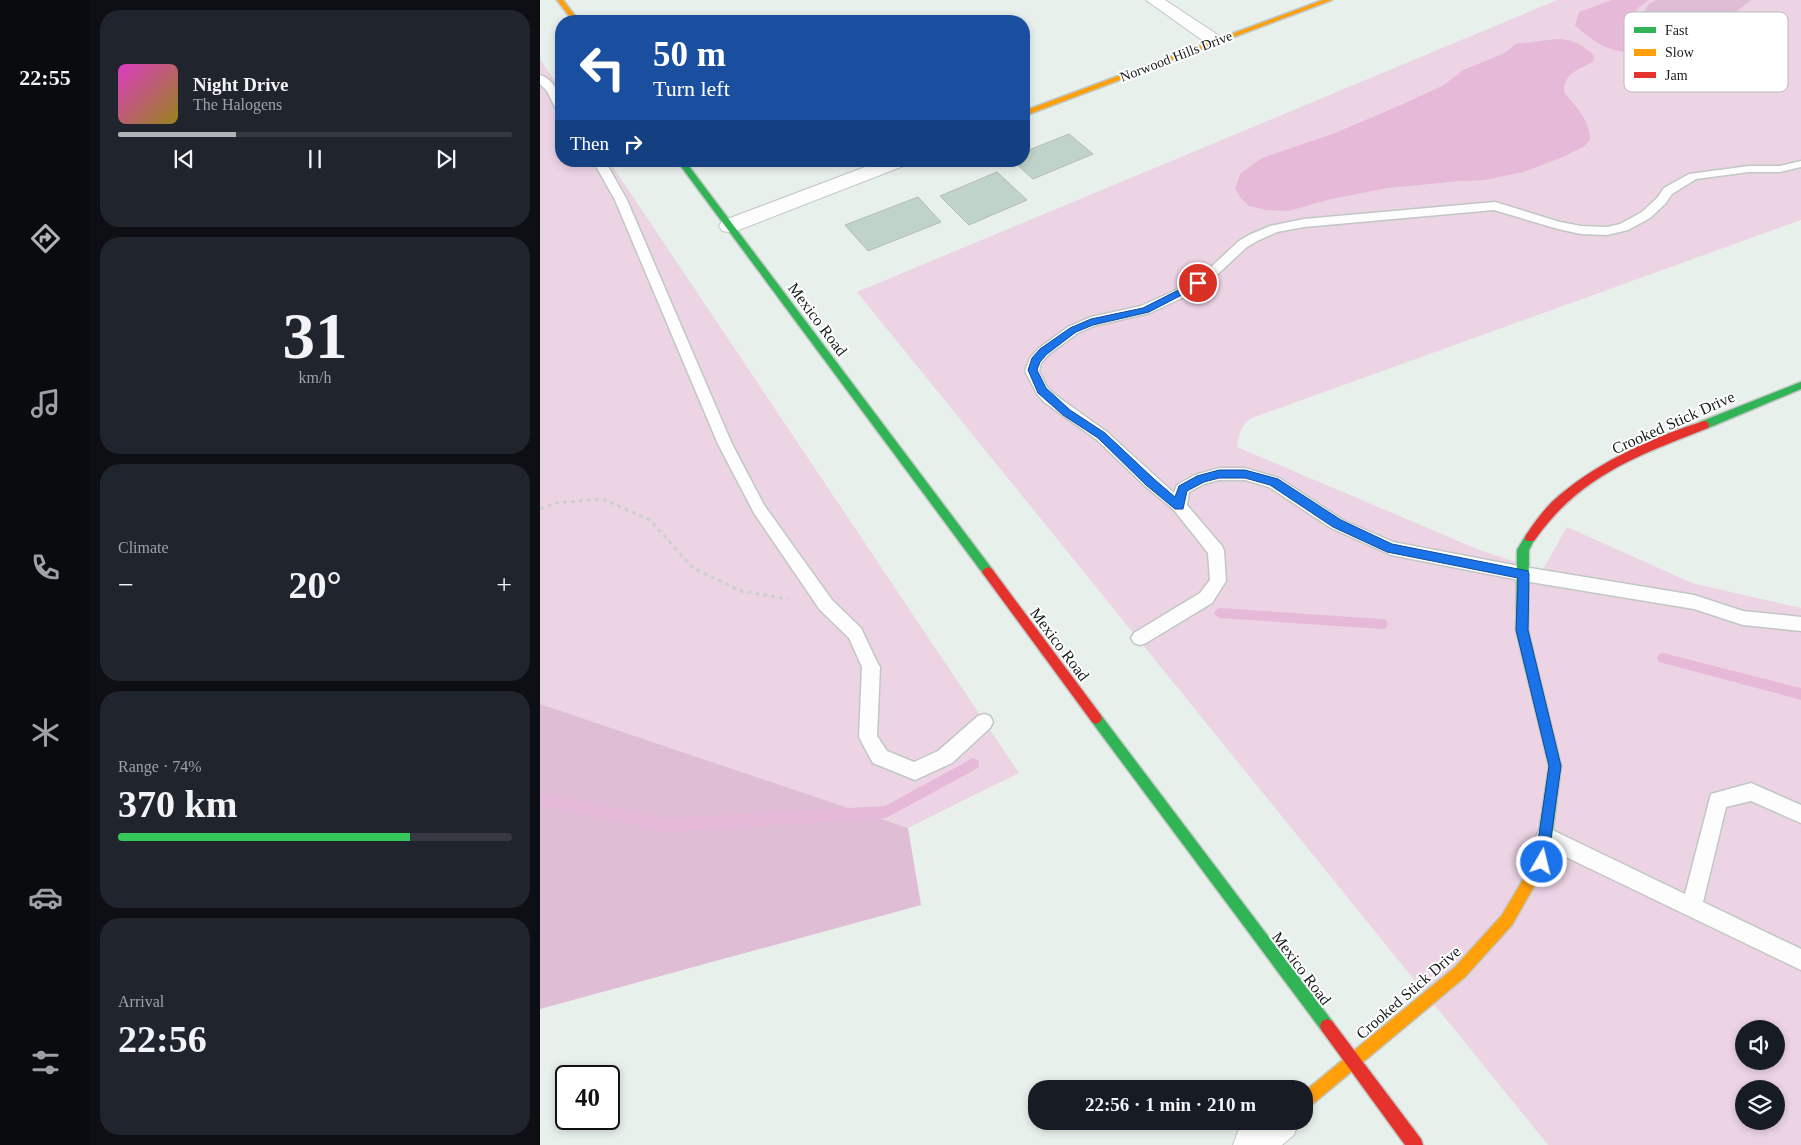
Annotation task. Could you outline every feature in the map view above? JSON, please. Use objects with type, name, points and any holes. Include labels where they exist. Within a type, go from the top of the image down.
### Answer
[{"type":"street","points":[[560,0],[571,15]]},
{"type":"street","points":[[1154,0],[1216,41]]},
{"type":"street","name":"Norwood Hills Drive","points":[[1030,112],[1330,0]]},
{"type":"street","name":"Mexico Road","points":[[685,167],[1414,1145]]},
{"type":"street","points":[[729,226],[883,167]]},
{"type":"street","name":"Crooked Stick Drive","points":[[1313,1094],[1460,972],[1507,920],[1542,862],[1555,766],[1522,630],[1523,550],[1540,520],[1570,490],[1637,452],[1801,385]]},
{"type":"street","points":[[1252,1145],[1270,1130]]},
{"type":"lane","points":[[540,78],[552,90],[555,96]]},
{"type":"lane","points":[[1140,638],[1206,598],[1218,581],[1216,551],[1179,506],[1150,482],[1102,436],[1067,413],[1042,390],[1032,370],[1036,361],[1044,352],[1073,330],[1091,322],[1146,310],[1179,294],[1215,270],[1253,238],[1289,225],[1495,206],[1558,225],[1581,230],[1606,231],[1624,227],[1646,215],[1662,201],[1668,191],[1693,176],[1749,169],[1780,168],[1801,164]]},
{"type":"lane","points":[[603,167],[612,180],[621,200],[725,444],[759,508],[826,605],[855,633],[871,667],[868,737],[880,757],[915,771],[945,757],[984,722]]},
{"type":"lane","points":[[1179,506],[1182,489],[1200,479],[1219,474],[1245,474],[1274,482],[1337,524],[1391,548],[1524,574],[1694,602],[1743,618],[1801,624]]},
{"type":"lane","points":[[1692,907],[1718,800],[1751,792],[1801,814]]},
{"type":"lane","points":[[1546,837],[1801,960]]},
{"type":"path","points":[[540,509],[556,503],[603,499],[650,520],[693,568],[741,592],[826,605]]},
{"type":"shaded area","points":[[1557,0],[1801,0],[1801,220],[1252,418],[1245,423],[1241,430],[1237,447],[1477,549],[1542,571],[1567,527],[1692,583],[1801,608],[1801,1145],[1548,1145],[857,292]]},
{"type":"shaded area","points":[[1612,0],[1649,0],[1638,8],[1636,12],[1624,12],[1624,51],[1602,45],[1584,33],[1575,25],[1579,12]]},
{"type":"shaded area","points":[[1656,0],[1751,0],[1736,12],[1644,12],[1649,4]]},
{"type":"shaded area","points":[[1557,39],[1577,43],[1594,56],[1593,62],[1569,76],[1564,86],[1564,92],[1585,119],[1590,139],[1585,146],[1563,157],[1523,172],[1485,180],[1388,188],[1331,199],[1289,211],[1266,210],[1249,206],[1240,197],[1235,188],[1241,173],[1262,158],[1335,133],[1403,104],[1444,85],[1463,70],[1505,53],[1515,44]]},
{"type":"shaded area","points":[[540,59],[555,81],[555,167],[613,167],[1019,773],[908,828],[540,704]]},
{"type":"shaded area","points":[[540,704],[908,828],[921,905],[540,1009]]},
{"type":"building","points":[[1069,134],[1093,154],[1033,179],[1020,167],[1030,167],[1030,150]]},
{"type":"building","points":[[997,172],[1027,200],[969,225],[940,196]]},
{"type":"building","points":[[918,197],[941,222],[868,251],[845,225]]},
{"type":"waterway","points":[[1220,613],[1382,624]]},
{"type":"waterway","points":[[1663,658],[1801,694]]},
{"type":"waterway","points":[[540,799],[666,825],[886,812],[973,764]]},
{"type":"traffic: fast","points":[[685,167],[988,572]]},
{"type":"traffic: fast","points":[[1704,425],[1801,385]]},
{"type":"traffic: fast","points":[[1530,538],[1523,550],[1522,630],[1555,766],[1542,861],[1533,876]]},
{"type":"traffic: fast","points":[[1096,718],[1327,1026]]},
{"type":"traffic: slow","points":[[560,0],[571,15]]},
{"type":"traffic: slow","points":[[1030,112],[1329,0]]},
{"type":"traffic: slow","points":[[1313,1094],[1460,972],[1507,920],[1533,876]]},
{"type":"traffic: jam","points":[[1530,538],[1545,516],[1563,498],[1584,482],[1630,455],[1704,425]]},
{"type":"traffic: jam","points":[[988,572],[1096,718]]},
{"type":"traffic: jam","points":[[1327,1026],[1415,1145]]},
{"type":"route","points":[[1198,283],[1146,310],[1091,322],[1073,330],[1044,352],[1036,361],[1032,370],[1036,380],[1042,390],[1067,413],[1102,436],[1150,482],[1179,506],[1182,489],[1200,479],[1219,474],[1245,474],[1274,482],[1337,524],[1391,548],[1524,574],[1522,630],[1555,766],[1542,862]]}]
